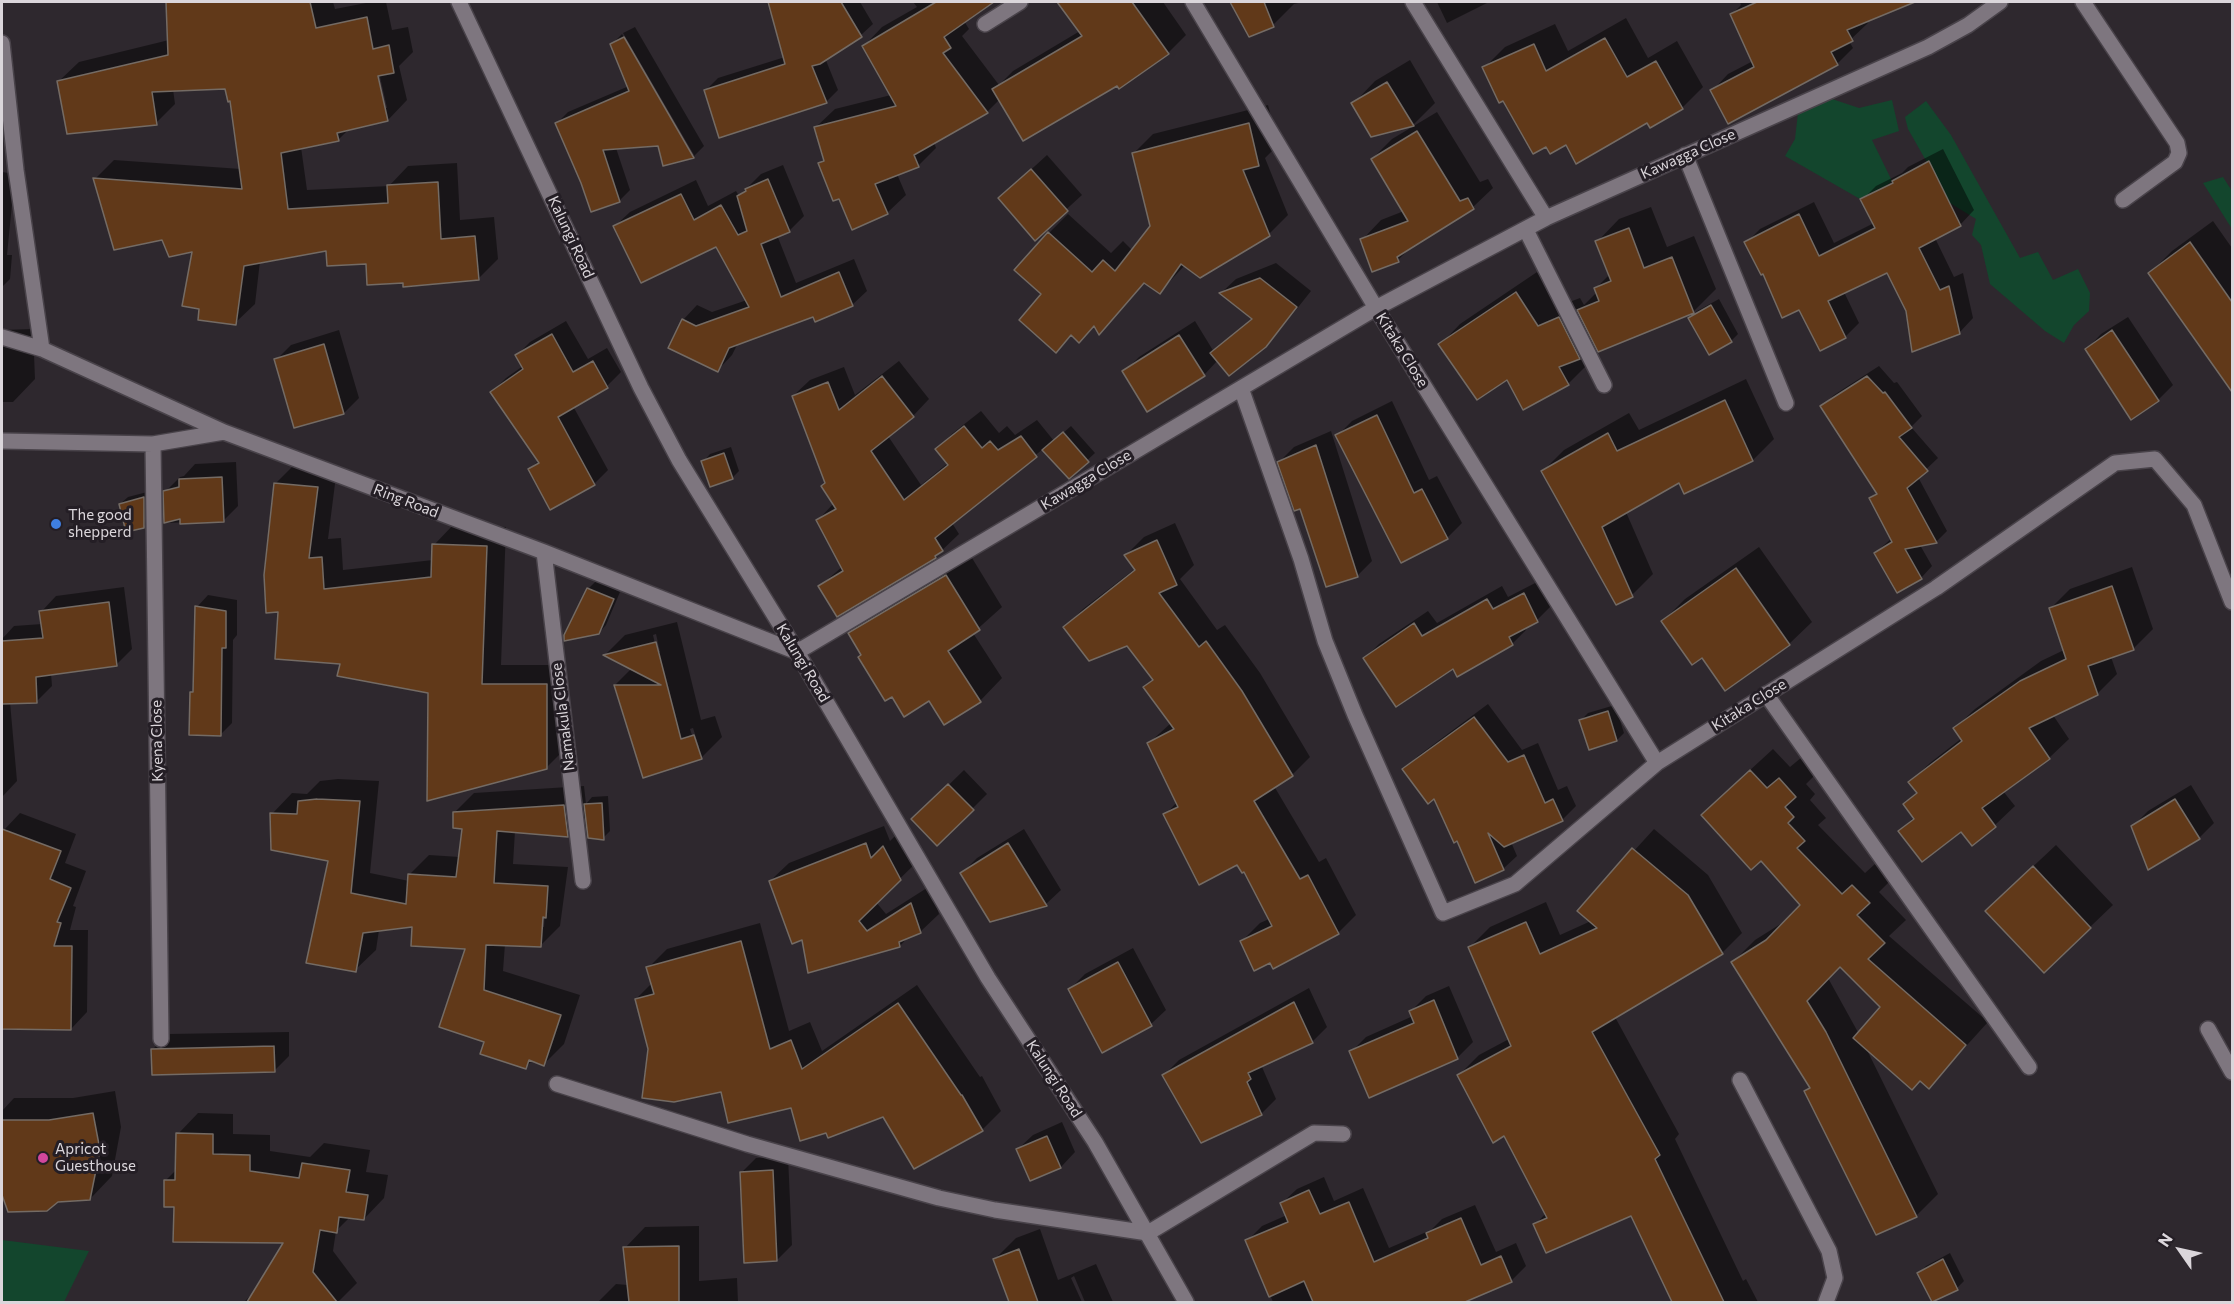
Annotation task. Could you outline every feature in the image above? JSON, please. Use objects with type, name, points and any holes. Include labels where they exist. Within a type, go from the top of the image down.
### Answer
[{"type":"street","name":"Kalungi Road","points":[[459,2],[641,388],[673,450],[797,652],[988,978],[1095,1142],[1186,1302]]},
{"type":"street","points":[[985,24],[1020,2]]},
{"type":"street","points":[[1193,2],[1376,308]]},
{"type":"street","points":[[1413,2],[1546,218]]},
{"type":"street","name":"Kawagga Close","points":[[797,652],[1376,308],[1546,218],[1928,47],[1968,25],[2000,2]]},
{"type":"street","points":[[2083,2],[2177,143],[2179,153],[2175,162],[2123,200]]},
{"type":"street","points":[[2,43],[16,170],[42,349]]},
{"type":"street","points":[[1685,155],[1786,403]]},
{"type":"street","points":[[1526,230],[1604,385]]},
{"type":"street","name":"Kitaka Close","points":[[1376,308],[1657,763],[1936,588],[2115,463],[2155,459],[2194,505],[2232,602]]},
{"type":"street","name":"Ring Road","points":[[2,337],[42,349],[224,432],[544,552],[797,652]]},
{"type":"street","points":[[1241,388],[1301,559],[1325,641],[1359,725],[1443,913],[1515,884],[1657,763]]},
{"type":"street","points":[[2,441],[153,444],[224,432]]},
{"type":"street","name":"Kyena Close","points":[[153,444],[161,1039]]},
{"type":"street","name":"Namakula Close","points":[[544,552],[583,881]]},
{"type":"street","points":[[1766,694],[2029,1067]]},
{"type":"street","points":[[2208,1029],[2232,1072]]},
{"type":"street","points":[[1740,1080],[1829,1251],[1835,1278],[1826,1302]]},
{"type":"street","points":[[557,1084],[759,1147],[939,1198],[995,1210],[1148,1233],[1314,1133],[1343,1134]]},
{"type":"green space","points":[[1820,95],[1859,108],[1892,100],[1899,131],[1872,140],[1892,181],[1882,189],[1860,199],[1785,156],[1795,139],[1799,104]]},
{"type":"green space","points":[[1926,101],[1951,135],[2020,258],[2038,252],[2053,280],[2078,269],[2090,293],[2089,311],[2074,325],[2064,343],[2045,331],[1990,284],[1981,245],[1972,235],[1976,219],[1950,203],[1908,129],[1905,117]]},
{"type":"green space","points":[[2223,177],[2232,191],[2232,229],[2203,183]]},
{"type":"green space","points":[[2,1240],[89,1251],[64,1302],[2,1302]]},
{"type":"building","points":[[166,2],[310,2],[316,28],[367,17],[373,49],[389,45],[394,73],[378,76],[388,121],[337,133],[339,141],[281,153],[288,209],[388,203],[387,185],[438,182],[441,239],[475,236],[479,280],[403,287],[403,283],[367,285],[366,264],[327,266],[326,251],[244,266],[236,325],[198,320],[199,309],[182,306],[192,252],[169,257],[162,240],[114,250],[93,178],[242,189],[230,101],[228,102],[225,89],[152,92],[157,125],[67,134],[57,81],[168,55]]},
{"type":"building","points":[[768,2],[841,2],[862,37],[820,64],[812,66],[827,103],[719,138],[704,90],[785,64]]},
{"type":"building","points":[[936,2],[994,2],[944,37],[951,48],[943,53],[988,113],[914,155],[919,167],[875,184],[888,214],[852,230],[839,199],[833,201],[818,163],[824,161],[814,127],[896,106],[862,46]]},
{"type":"building","points":[[1057,2],[1132,2],[1169,54],[1119,89],[1117,86],[1023,141],[992,89],[1082,36]]},
{"type":"building","points":[[1230,2],[1264,2],[1274,27],[1249,37]]},
{"type":"building","points":[[1757,2],[1915,2],[1847,30],[1853,41],[1831,52],[1838,65],[1728,124],[1710,90],[1754,67],[1730,14]]},
{"type":"building","points":[[624,37],[694,158],[663,166],[658,146],[603,150],[620,202],[591,212],[555,123],[629,91],[610,44]]},
{"type":"building","points":[[1605,38],[1627,77],[1656,61],[1683,109],[1650,128],[1647,123],[1576,164],[1566,145],[1550,154],[1546,147],[1533,154],[1503,101],[1499,103],[1482,67],[1534,44],[1546,71]]},
{"type":"building","points":[[1387,82],[1414,126],[1371,137],[1351,103]]},
{"type":"building","points":[[1249,123],[1259,166],[1243,170],[1270,236],[1200,278],[1181,264],[1160,294],[1144,283],[1099,335],[1094,326],[1079,343],[1071,335],[1056,353],[1019,320],[1041,294],[1014,270],[1048,232],[1092,272],[1103,260],[1115,271],[1150,226],[1132,153]]},
{"type":"building","points":[[1417,131],[1460,201],[1468,198],[1474,209],[1397,257],[1399,262],[1372,272],[1360,239],[1408,221],[1371,159]]},
{"type":"building","points":[[1929,161],[1961,226],[1919,248],[1940,290],[1949,286],[1960,334],[1912,352],[1906,311],[1887,273],[1828,301],[1846,338],[1820,351],[1799,310],[1782,318],[1763,274],[1761,275],[1744,242],[1799,214],[1819,256],[1875,228],[1860,199],[1893,183],[1892,181]]},
{"type":"building","points":[[1031,169],[1068,211],[1035,241],[998,198]]},
{"type":"building","points":[[768,179],[790,232],[761,244],[781,297],[839,272],[853,306],[815,322],[813,317],[729,348],[718,372],[668,348],[682,319],[696,326],[749,307],[716,247],[641,283],[613,226],[681,194],[694,220],[721,205],[738,235],[747,231],[737,196],[746,191],[745,189]]},
{"type":"building","points":[[1629,228],[1644,268],[1672,257],[1694,313],[1598,352],[1577,310],[1599,301],[1594,288],[1611,281],[1595,241]]},
{"type":"building","points":[[2190,242],[2232,302],[2232,392],[2148,273]]},
{"type":"building","points":[[1260,278],[1297,307],[1266,347],[1229,376],[1210,353],[1252,319],[1219,293]]},
{"type":"building","points":[[1516,292],[1538,326],[1559,317],[1580,359],[1559,367],[1569,385],[1523,410],[1507,380],[1477,400],[1438,344]]},
{"type":"building","points":[[1711,305],[1732,342],[1709,355],[1688,318]]},
{"type":"building","points":[[2112,330],[2159,401],[2131,420],[2085,349]]},
{"type":"building","points":[[552,334],[573,372],[593,361],[608,388],[558,417],[595,485],[550,510],[528,469],[539,463],[490,392],[523,369],[515,355]]},
{"type":"building","points":[[1179,335],[1205,376],[1147,412],[1122,371]]},
{"type":"building","points":[[324,344],[344,414],[294,428],[274,359]]},
{"type":"building","points":[[882,376],[914,417],[871,451],[904,500],[948,465],[935,449],[964,426],[982,448],[990,441],[998,450],[1021,436],[1037,457],[935,538],[943,551],[935,556],[936,558],[837,617],[818,586],[843,571],[816,520],[836,509],[821,486],[825,483],[792,396],[828,382],[839,410]]},
{"type":"building","points":[[1867,376],[1883,393],[1885,392],[1912,428],[1899,437],[1928,471],[1907,488],[1937,543],[1905,549],[1922,579],[1897,593],[1874,553],[1892,542],[1869,498],[1877,494],[1820,406]]},
{"type":"building","points":[[1725,400],[1753,461],[1684,494],[1679,483],[1602,527],[1633,597],[1616,605],[1541,471],[1608,433],[1617,451]]},
{"type":"building","points":[[1377,415],[1414,493],[1422,489],[1448,539],[1401,563],[1335,435]]},
{"type":"building","points":[[1063,432],[1089,462],[1069,479],[1042,450]]},
{"type":"building","points":[[1316,445],[1358,577],[1326,587],[1300,509],[1294,511],[1277,462]]},
{"type":"building","points":[[724,453],[733,479],[710,487],[701,461]]},
{"type":"building","points":[[222,477],[224,522],[180,524],[180,519],[164,523],[163,491],[179,487],[179,479]]},
{"type":"building","points":[[274,483],[318,487],[309,558],[322,557],[324,589],[431,577],[432,544],[487,546],[482,684],[547,684],[547,769],[427,801],[428,693],[337,676],[340,664],[275,659],[278,612],[266,613],[264,575]]},
{"type":"building","points":[[144,497],[144,528],[126,532],[119,504]]},
{"type":"building","points":[[1157,540],[1177,585],[1159,593],[1199,647],[1206,641],[1242,691],[1293,776],[1254,801],[1300,879],[1308,875],[1339,934],[1273,969],[1270,963],[1254,971],[1240,941],[1272,926],[1244,872],[1242,873],[1237,865],[1199,885],[1163,814],[1178,807],[1147,743],[1174,729],[1143,687],[1153,680],[1127,646],[1089,661],[1063,627],[1135,570],[1124,555]]},
{"type":"building","points":[[1736,568],[1790,645],[1725,691],[1702,658],[1692,665],[1661,621]]},
{"type":"building","points":[[946,575],[980,630],[948,651],[981,702],[944,725],[929,701],[904,717],[892,697],[885,701],[858,657],[861,655],[848,633]]},
{"type":"building","points":[[2112,586],[2134,650],[2088,666],[2098,695],[2029,728],[2050,759],[1982,808],[1996,827],[1972,846],[1961,832],[1922,862],[1898,831],[1914,819],[1903,804],[1917,793],[1908,782],[1962,741],[1953,728],[2020,681],[2066,659],[2049,608]]},
{"type":"building","points":[[587,588],[614,599],[599,634],[564,641],[564,635]]},
{"type":"building","points":[[1524,593],[1538,622],[1509,637],[1513,645],[1457,677],[1453,669],[1396,707],[1363,658],[1414,623],[1422,636],[1487,599],[1493,609]]},
{"type":"building","points":[[109,602],[117,666],[36,677],[37,703],[2,704],[2,641],[43,638],[39,611]]},
{"type":"building","points":[[195,606],[226,611],[226,648],[222,648],[221,736],[189,735],[190,692],[193,692]]},
{"type":"building","points":[[656,642],[681,739],[694,735],[702,759],[643,778],[614,685],[661,685],[603,655]]},
{"type":"building","points":[[1608,711],[1617,741],[1589,750],[1579,720]]},
{"type":"building","points":[[1474,717],[1508,762],[1524,755],[1545,803],[1553,799],[1563,821],[1504,847],[1488,833],[1504,870],[1475,883],[1457,841],[1454,843],[1434,799],[1428,804],[1402,769]]},
{"type":"building","points":[[1750,770],[1767,788],[1779,778],[1796,797],[1785,807],[1794,817],[1788,823],[1805,841],[1797,848],[1842,894],[1852,885],[1870,903],[1857,915],[1885,943],[1868,959],[1966,1045],[1929,1089],[1920,1081],[1912,1090],[1853,1038],[1880,1007],[1840,967],[1807,1001],[1826,1032],[1917,1217],[1876,1235],[1804,1091],[1810,1088],[1731,962],[1766,940],[1800,905],[1761,861],[1751,870],[1701,815]]},
{"type":"building","points":[[948,784],[974,810],[937,846],[911,819]]},
{"type":"building","points":[[317,799],[360,801],[351,893],[406,904],[408,874],[456,877],[462,829],[453,828],[453,812],[564,805],[568,837],[497,831],[494,883],[548,886],[541,947],[486,945],[484,990],[561,1015],[544,1066],[529,1060],[526,1069],[480,1054],[484,1042],[439,1027],[465,949],[411,946],[412,927],[363,933],[356,972],[306,963],[328,861],[271,850],[270,813],[297,814],[298,801]]},
{"type":"building","points":[[2175,799],[2200,839],[2148,870],[2131,826]]},
{"type":"building","points":[[602,803],[604,840],[588,838],[584,804]]},
{"type":"building","points":[[2,829],[61,851],[50,879],[71,888],[57,922],[61,923],[54,946],[72,946],[71,1030],[2,1029]]},
{"type":"building","points":[[866,843],[871,858],[883,846],[901,880],[859,921],[867,931],[911,903],[921,933],[899,942],[900,947],[808,973],[802,940],[792,944],[769,881]]},
{"type":"building","points":[[1008,843],[1047,906],[990,922],[960,873]]},
{"type":"building","points":[[1632,848],[1688,895],[1723,954],[1592,1032],[1660,1155],[1655,1159],[1724,1302],[1672,1302],[1631,1216],[1546,1253],[1533,1224],[1547,1218],[1504,1136],[1493,1143],[1457,1075],[1511,1046],[1468,947],[1526,922],[1540,954],[1597,928],[1577,911]]},
{"type":"building","points":[[2033,866],[2091,928],[2044,973],[1985,911]]},
{"type":"building","points":[[741,941],[770,1049],[791,1040],[802,1069],[898,1003],[962,1095],[983,1131],[914,1169],[883,1117],[828,1138],[826,1133],[800,1141],[791,1108],[728,1123],[721,1092],[674,1102],[642,1098],[648,1049],[635,999],[654,994],[646,967]]},
{"type":"building","points":[[1118,962],[1152,1026],[1102,1053],[1068,989]]},
{"type":"building","points":[[1434,1000],[1458,1059],[1369,1098],[1349,1051],[1414,1023],[1409,1011]]},
{"type":"building","points":[[1294,1002],[1313,1043],[1248,1073],[1251,1079],[1247,1082],[1262,1115],[1201,1143],[1162,1075]]},
{"type":"building","points":[[274,1046],[275,1072],[152,1075],[151,1049]]},
{"type":"building","points":[[93,1113],[100,1150],[90,1200],[58,1202],[47,1211],[8,1212],[2,1195],[2,1120],[49,1120]]},
{"type":"building","points":[[176,1133],[213,1134],[213,1154],[250,1155],[250,1171],[299,1178],[302,1163],[350,1170],[346,1192],[368,1195],[364,1220],[339,1217],[337,1233],[320,1230],[313,1272],[337,1302],[247,1302],[283,1243],[173,1242],[174,1207],[164,1207],[164,1180],[175,1180]]},
{"type":"building","points":[[1047,1136],[1061,1168],[1030,1181],[1016,1149]]},
{"type":"building","points":[[773,1170],[777,1261],[744,1263],[740,1172]]},
{"type":"building","points":[[1309,1190],[1320,1214],[1349,1202],[1374,1262],[1428,1238],[1426,1233],[1461,1218],[1481,1265],[1501,1256],[1512,1282],[1465,1302],[1313,1302],[1304,1281],[1269,1297],[1245,1240],[1288,1222],[1280,1203]]},
{"type":"building","points":[[679,1246],[679,1302],[629,1302],[623,1247]]},
{"type":"building","points":[[1019,1249],[1038,1302],[1009,1302],[993,1259]]},
{"type":"building","points":[[1943,1259],[1958,1290],[1932,1302],[1917,1273]]},
{"type":"place","name":"The good shepperd","points":[[56,524]]},
{"type":"place","name":"Apricot Guesthouse","points":[[43,1158]]}]
